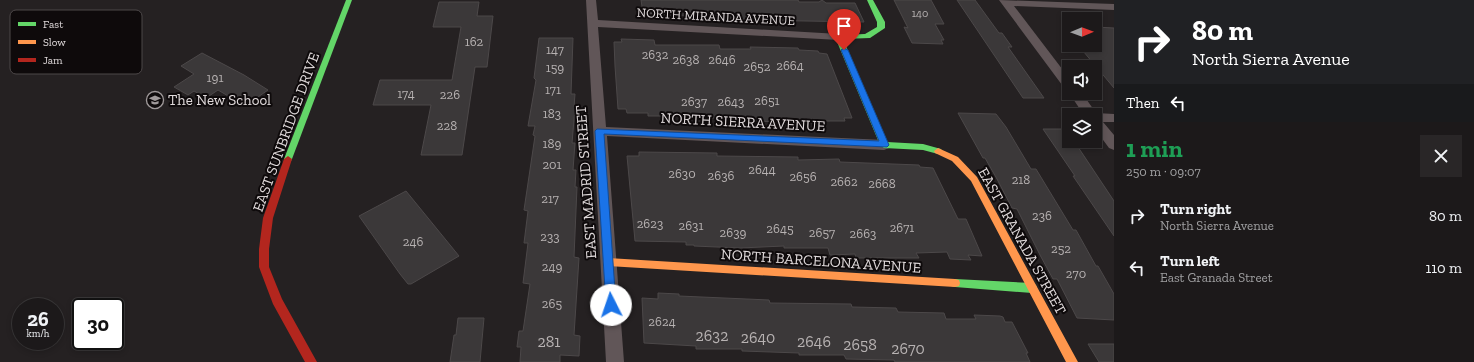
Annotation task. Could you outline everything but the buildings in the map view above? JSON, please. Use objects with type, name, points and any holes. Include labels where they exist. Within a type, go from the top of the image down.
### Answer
[{"type":"street","name":"EAST SUNBRIDGE DRIVE","points":[[311,362],[277,301],[264,267],[264,249],[268,218],[278,184],[349,0]]},
{"type":"street","name":"EAST MADRID STREET","points":[[591,0],[615,362]]},
{"type":"street","points":[[870,0],[881,22],[881,28],[876,33],[867,36],[839,37],[884,145]]},
{"type":"street","points":[[1005,1],[1114,7]]},
{"type":"street","points":[[1005,1],[1062,77]]},
{"type":"street","name":"NORTH MIRANDA AVENUE","points":[[592,23],[839,37]]},
{"type":"street","points":[[1079,100],[1086,108]]},
{"type":"street","points":[[1102,117],[1114,118]]},
{"type":"street","points":[[1102,129],[1114,145]]},
{"type":"street","name":"NORTH SIERRA AVENUE","points":[[600,131],[884,145]]},
{"type":"street","name":"EAST GRANADA STREET","points":[[884,145],[921,147],[939,150],[953,157],[966,168],[974,179],[1072,362]]},
{"type":"street","name":"NORTH BARCELONA AVENUE","points":[[608,262],[1032,288]]},
{"type":"traffic: fast","points":[[288,159],[349,0]]},
{"type":"traffic: fast","points":[[870,0],[881,22],[881,28],[867,36],[839,37],[884,145],[923,147],[938,151]]},
{"type":"traffic: fast","points":[[955,283],[1032,288]]},
{"type":"traffic: slow","points":[[938,151],[955,159],[974,179],[1072,362]]},
{"type":"traffic: slow","points":[[608,262],[955,283]]},
{"type":"traffic: jam","points":[[288,159],[268,218],[264,249],[264,267],[277,301],[311,362]]},
{"type":"place","name":"The New School","points":[[155,100]]},
{"type":"route","points":[[611,305],[600,131],[884,145],[844,50]]}]
